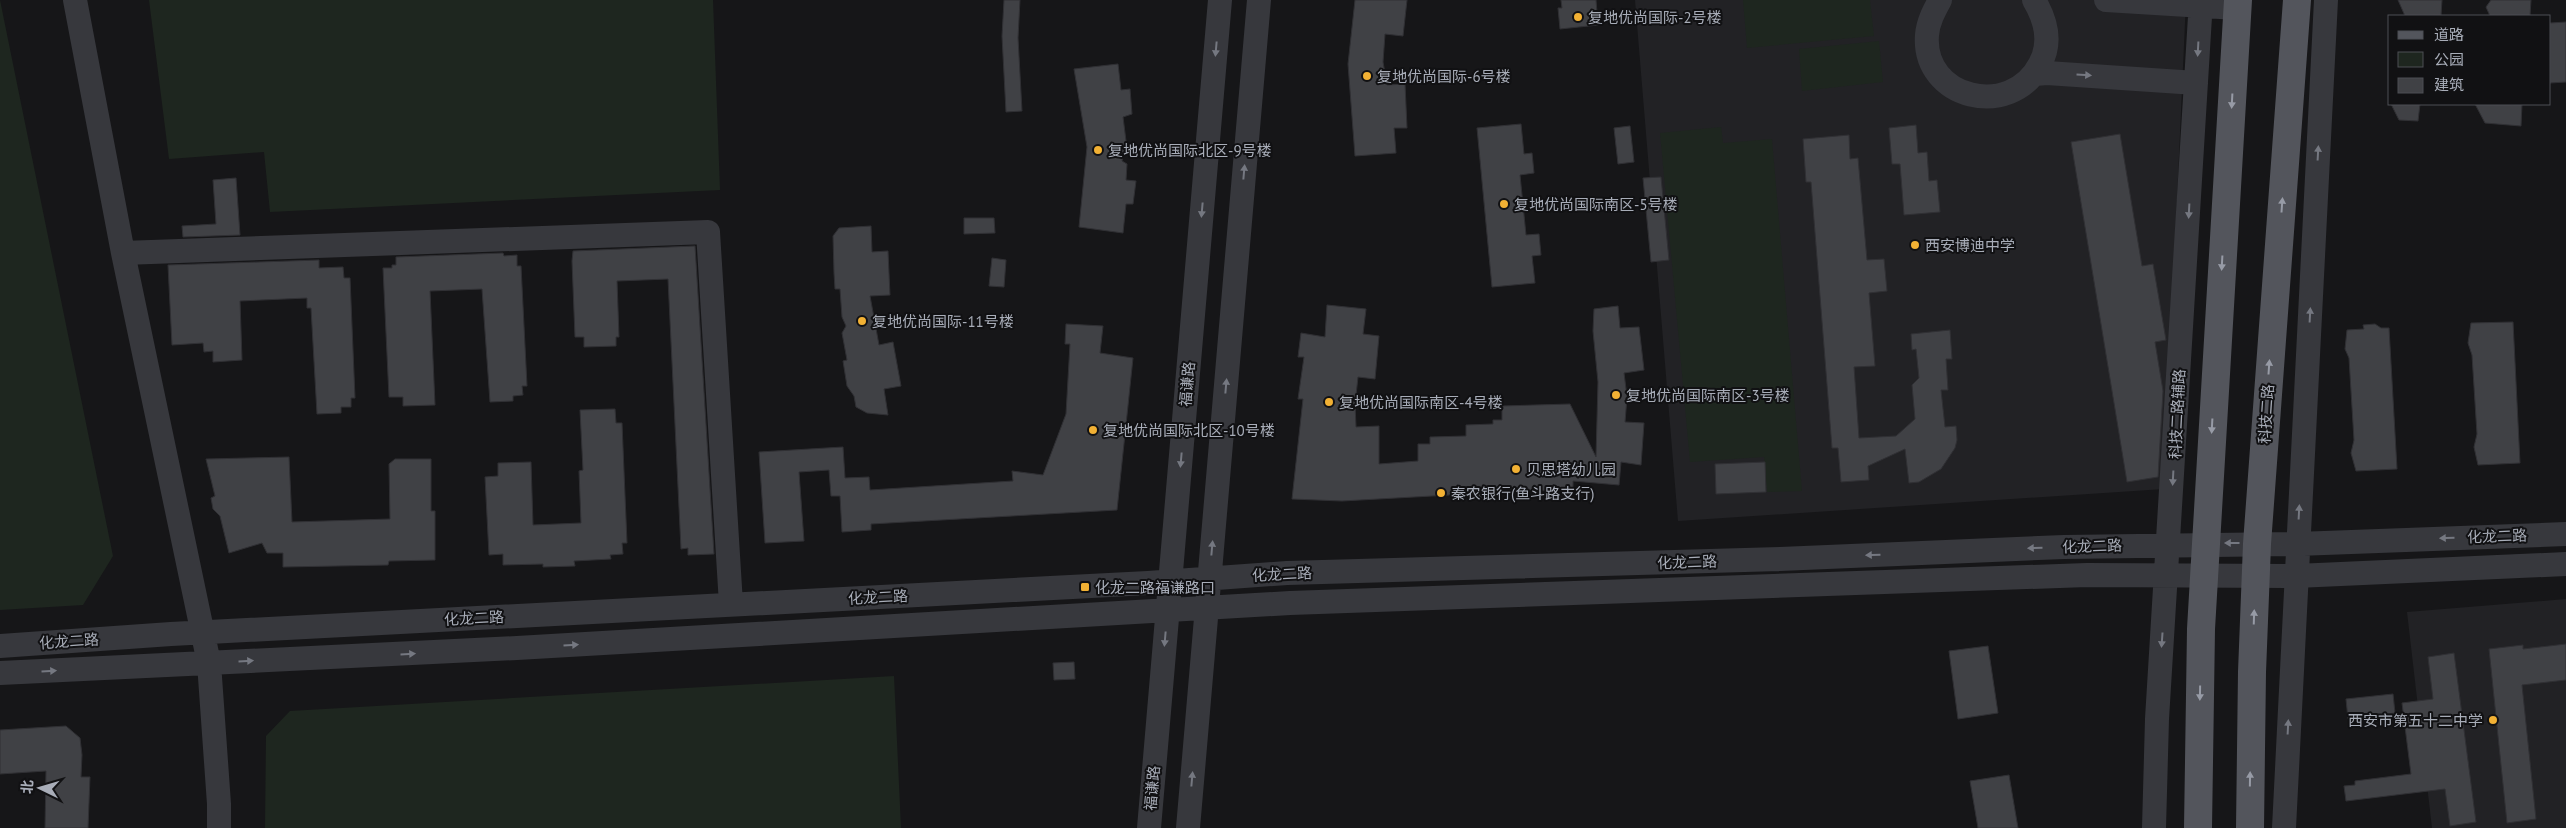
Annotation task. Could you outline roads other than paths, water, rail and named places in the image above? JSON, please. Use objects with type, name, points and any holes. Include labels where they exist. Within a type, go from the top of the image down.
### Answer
[{"type":"main road","name":"科技二路","points":[[2250,828],[2257,544],[2297,0]]},
{"type":"main road","points":[[2198,828],[2205,543],[2237,4]]},
{"type":"street","points":[[75,0],[123,253],[209,663],[219,828]]},
{"type":"street","name":"福谦路","points":[[1149,828],[1220,0]]},
{"type":"street","points":[[1188,828],[1259,0]]},
{"type":"street","points":[[1940,0],[1931,18],[1927,36],[1930,55],[1934,64],[1938,72],[1951,86],[1968,95],[1986,98],[2005,96],[2022,87],[2035,74],[2045,56],[2047,35],[2043,15],[2034,0]]},
{"type":"street","points":[[2106,0],[2237,4]]},
{"type":"street","points":[[2284,828],[2326,0]]},
{"type":"street","name":"科技二路辅路","points":[[2154,828],[2157,719],[2201,2]]},
{"type":"street","points":[[2035,74],[2047,73],[2196,83]]},
{"type":"street","points":[[123,253],[708,232],[731,604]]},
{"type":"street","name":"化龙二路","points":[[0,646],[203,632],[1170,582],[1287,573],[1780,559],[2169,544],[2298,544],[2566,534]]},
{"type":"street","name":"化龙二路","points":[[0,673],[517,648],[1290,603],[2037,576],[2204,574],[2296,576],[2566,564]]},
{"type":"place","name":"复地优尚国际-2号楼","points":[[1578,17]]},
{"type":"place","name":"复地优尚国际-6号楼","points":[[1367,76]]},
{"type":"place","name":"复地优尚国际北区-9号楼","points":[[1098,150]]},
{"type":"place","name":"复地优尚国际南区-5号楼","points":[[1504,204]]},
{"type":"place","name":"西安博迪中学","points":[[1915,245]]},
{"type":"place","name":"复地优尚国际-11号楼","points":[[862,321]]},
{"type":"place","name":"复地优尚国际南区-3号楼","points":[[1616,395]]},
{"type":"place","name":"复地优尚国际南区-4号楼","points":[[1329,402]]},
{"type":"place","name":"复地优尚国际北区-10号楼","points":[[1093,430]]},
{"type":"place","name":"贝思塔幼儿园","points":[[1516,469]]},
{"type":"place","name":"秦农银行(鱼斗路支行)","points":[[1441,493]]},
{"type":"place","name":"化龙二路福谦路口","points":[[1085,587]]},
{"type":"place","name":"西安市第五十二中学","points":[[2493,720]]}]
